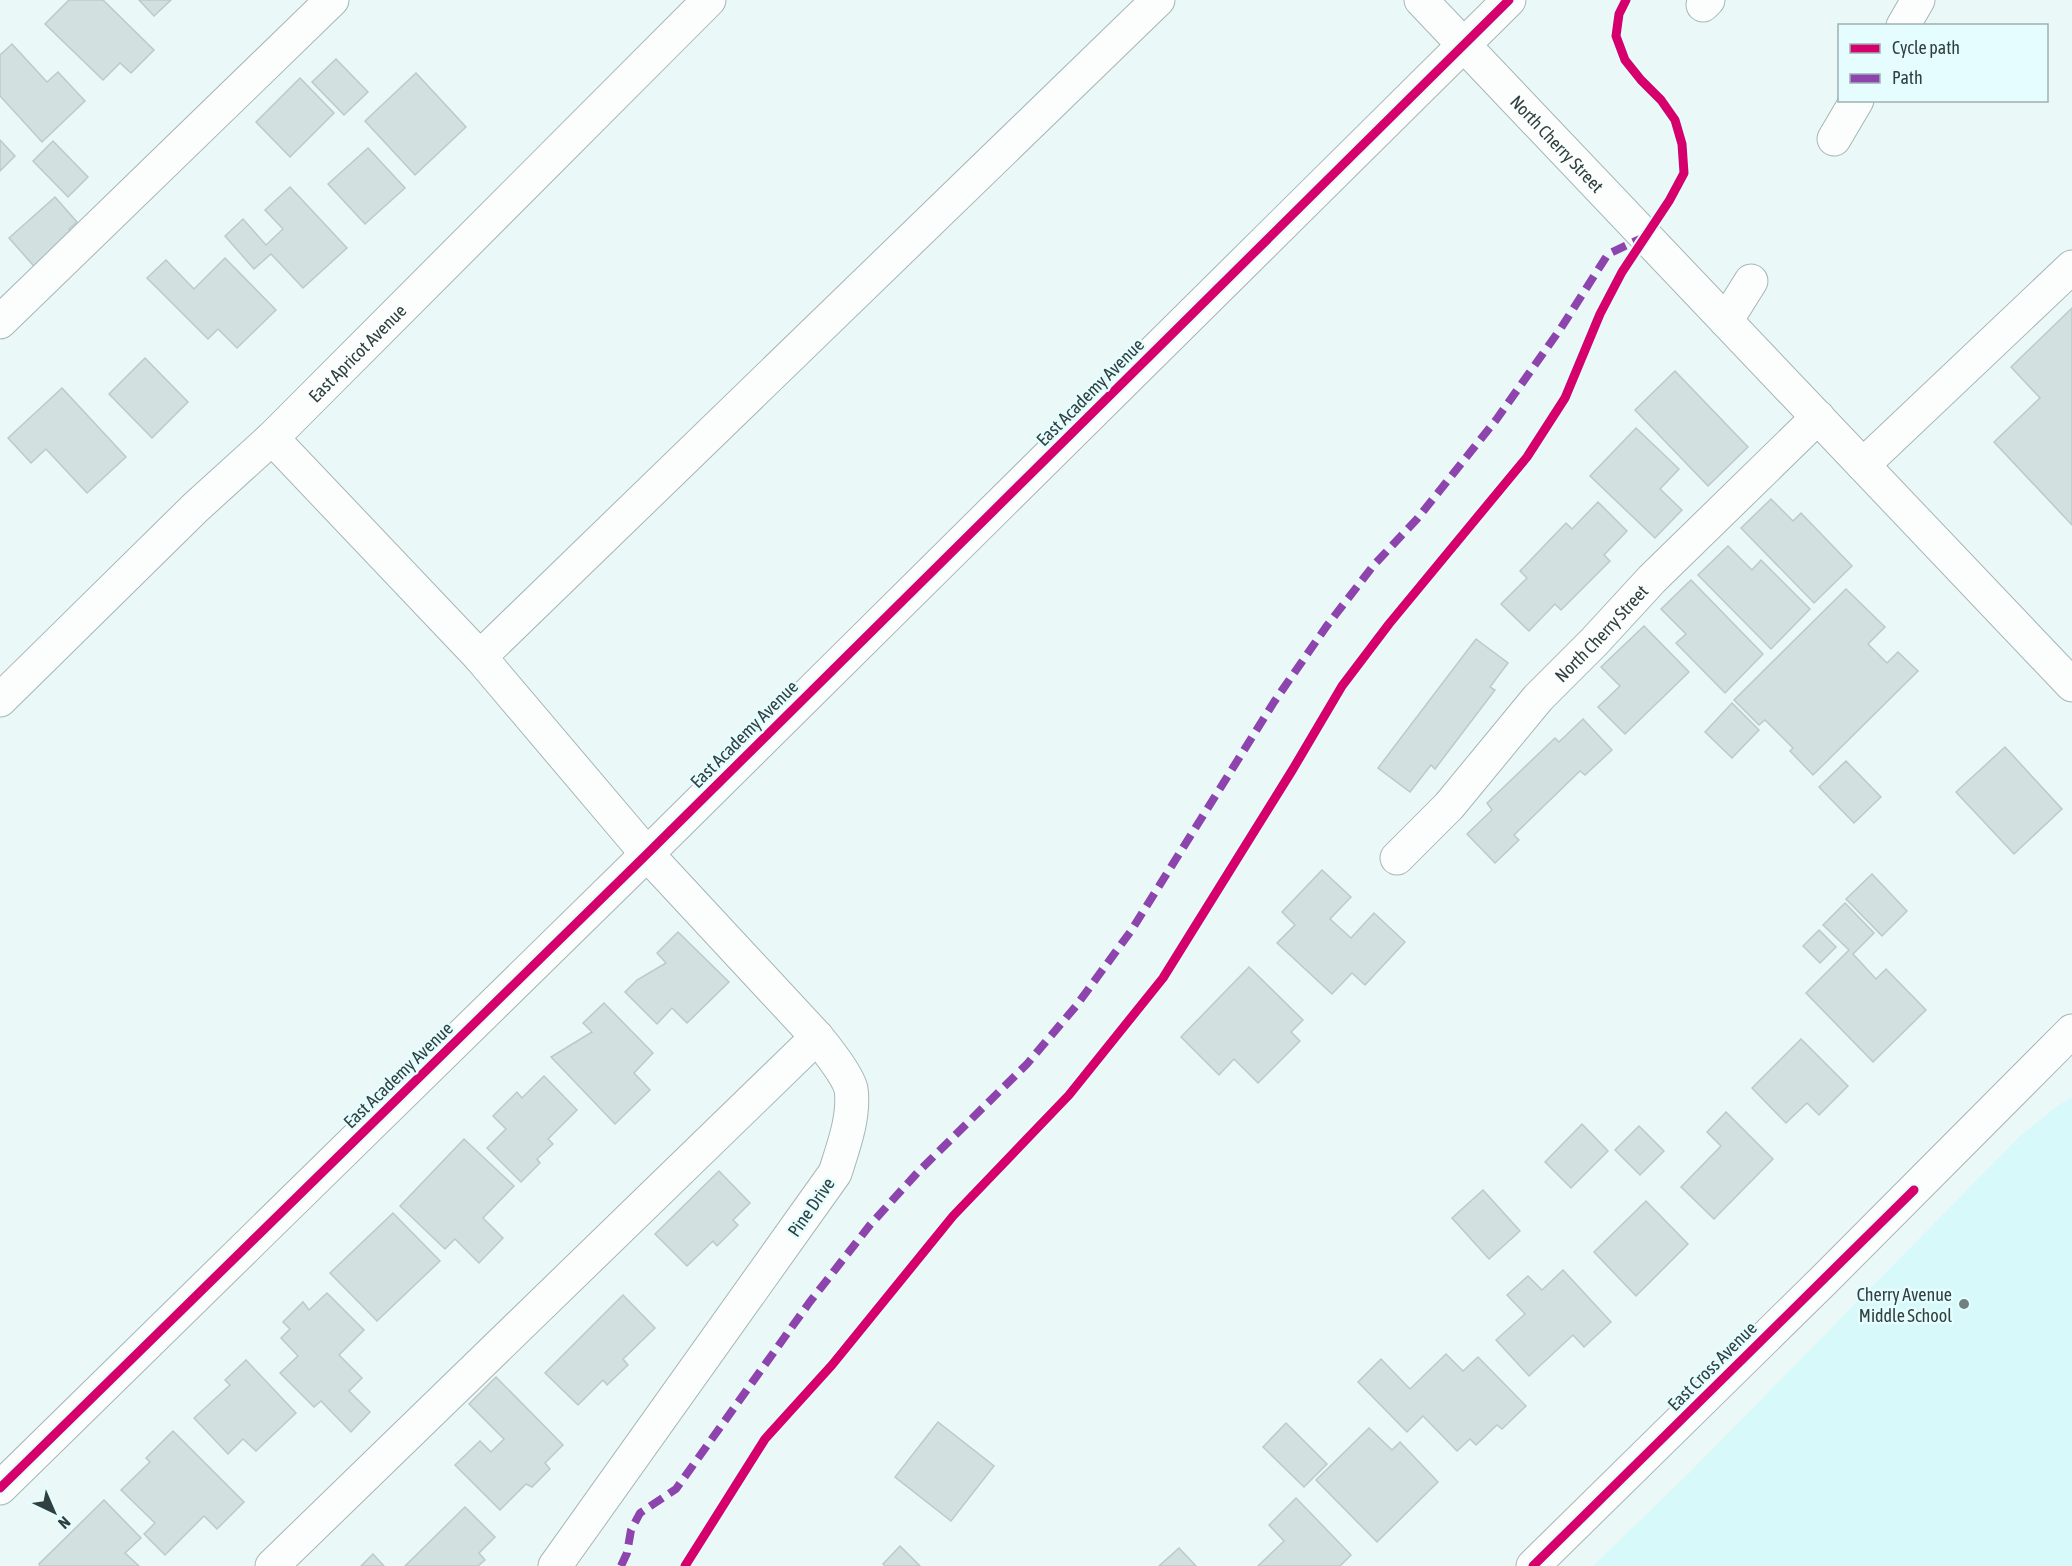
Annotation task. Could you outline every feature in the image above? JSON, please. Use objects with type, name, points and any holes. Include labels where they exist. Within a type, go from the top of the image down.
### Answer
[{"type":"street","points":[[0,322],[332,0]]},
{"type":"street","name":"East Apricot Avenue","points":[[0,700],[195,508],[272,438],[709,0]]},
{"type":"street","points":[[480,657],[1158,0]]},
{"type":"street","name":"North Cherry Street","points":[[1421,0],[2072,685]]},
{"type":"street","name":"East Academy Avenue","points":[[0,1488],[647,854],[1509,0]]},
{"type":"street","points":[[1904,24],[1918,0]]},
{"type":"street","points":[[1834,139],[1856,102]]},
{"type":"street","points":[[1863,465],[2072,267]]},
{"type":"street","points":[[1726,321],[1751,281]]},
{"type":"street","name":"North Cherry Street","points":[[1396,858],[1449,806],[1538,698],[1652,579],[1818,417]]},
{"type":"street","name":"Pine Drive","points":[[272,438],[480,657],[647,854],[817,1037],[851,1088],[849,1125],[835,1173],[555,1566]]},
{"type":"street","name":"East Cross Avenue","points":[[1533,1566],[1823,1281],[2072,1031]]},
{"type":"street","points":[[272,1566],[817,1037]]},
{"type":"shaded area","name":"Cherry Avenue Middle School","points":[[2072,1097],[2072,1566],[1593,1566],[1689,1473],[2021,1135]]},
{"type":"building","points":[[69,0],[103,0],[154,50],[131,73],[120,63],[103,80],[45,24]]},
{"type":"building","points":[[139,0],[171,0],[154,16]]},
{"type":"building","points":[[12,44],[47,82],[58,72],[85,101],[42,142],[0,96],[0,55]]},
{"type":"building","points":[[336,59],[368,92],[344,115],[312,82]]},
{"type":"building","points":[[416,73],[466,127],[415,175],[365,121]]},
{"type":"building","points":[[300,78],[334,113],[290,157],[256,122]]},
{"type":"building","points":[[0,140],[15,156],[0,171]]},
{"type":"building","points":[[53,141],[88,177],[68,197],[33,161]]},
{"type":"building","points":[[368,148],[405,188],[365,224],[328,184]]},
{"type":"building","points":[[290,187],[347,248],[303,288],[271,254],[254,269],[225,236],[243,219],[266,245],[283,229],[265,210]]},
{"type":"building","points":[[55,197],[77,222],[69,229],[78,238],[40,273],[9,238]]},
{"type":"building","points":[[225,258],[276,310],[237,348],[218,329],[208,339],[147,278],[166,260],[194,289]]},
{"type":"building","points":[[2072,308],[2072,525],[1994,442],[2040,398],[2011,367]]},
{"type":"building","points":[[145,358],[188,402],[152,438],[109,394]]},
{"type":"building","points":[[1675,371],[1748,447],[1708,486],[1635,410]]},
{"type":"building","points":[[62,388],[126,457],[87,493],[46,449],[31,463],[8,438]]},
{"type":"building","points":[[1636,428],[1679,469],[1660,489],[1682,510],[1655,538],[1590,476]]},
{"type":"building","points":[[1771,499],[1793,521],[1801,513],[1852,566],[1814,603],[1741,528]]},
{"type":"building","points":[[1598,502],[1627,531],[1604,555],[1610,561],[1561,610],[1555,604],[1529,631],[1501,604],[1527,578],[1520,571],[1566,523],[1572,529]]},
{"type":"building","points":[[1728,546],[1752,570],[1761,560],[1810,609],[1771,649],[1698,575]]},
{"type":"building","points":[[1691,580],[1763,654],[1725,693],[1676,643],[1686,634],[1661,609]]},
{"type":"building","points":[[1846,589],[1885,627],[1868,644],[1887,663],[1898,652],[1918,671],[1813,775],[1790,751],[1793,748],[1765,720],[1759,725],[1734,700]]},
{"type":"building","points":[[1644,626],[1689,672],[1625,734],[1598,707],[1620,686],[1601,667]]},
{"type":"building","points":[[1476,639],[1508,663],[1490,687],[1495,690],[1435,769],[1431,765],[1410,792],[1378,768]]},
{"type":"building","points":[[1732,703],[1759,730],[1732,758],[1705,732]]},
{"type":"building","points":[[1583,719],[1612,750],[1585,775],[1580,771],[1514,835],[1519,840],[1495,863],[1467,834],[1492,810],[1487,803],[1555,738],[1559,742]]},
{"type":"building","points":[[2005,747],[2062,809],[2014,854],[1956,792]]},
{"type":"building","points":[[1846,761],[1881,797],[1854,823],[1819,787]]},
{"type":"building","points":[[1322,870],[1351,897],[1330,919],[1351,938],[1374,913],[1405,942],[1365,985],[1352,973],[1332,994],[1277,943],[1295,925],[1282,912]]},
{"type":"building","points":[[1872,874],[1907,911],[1882,936],[1846,899]]},
{"type":"building","points":[[1845,903],[1874,933],[1853,954],[1876,979],[1886,969],[1926,1010],[1873,1062],[1806,993],[1849,950],[1823,925]]},
{"type":"building","points":[[1819,930],[1836,947],[1820,963],[1803,946]]},
{"type":"building","points":[[678,932],[729,982],[687,1023],[672,1008],[657,1024],[625,992],[637,980],[666,963],[657,953]]},
{"type":"building","points":[[1249,967],[1303,1020],[1291,1032],[1300,1041],[1258,1083],[1234,1059],[1219,1075],[1181,1037]]},
{"type":"building","points":[[604,1003],[653,1053],[634,1073],[650,1090],[615,1124],[551,1057],[592,1032],[583,1023]]},
{"type":"building","points":[[1801,1039],[1848,1086],[1819,1115],[1807,1103],[1786,1123],[1752,1088]]},
{"type":"building","points":[[544,1076],[577,1110],[548,1139],[553,1144],[537,1159],[540,1163],[521,1182],[487,1148],[506,1129],[493,1116],[517,1092],[522,1098]]},
{"type":"building","points":[[1726,1112],[1773,1159],[1714,1219],[1681,1187],[1721,1146],[1707,1132]]},
{"type":"building","points":[[1582,1124],[1608,1151],[1571,1188],[1545,1162]]},
{"type":"building","points":[[1639,1126],[1664,1151],[1640,1175],[1615,1150]]},
{"type":"building","points":[[464,1139],[514,1186],[483,1218],[503,1238],[479,1263],[455,1239],[445,1249],[400,1206]]},
{"type":"building","points":[[719,1171],[750,1203],[733,1220],[738,1225],[717,1246],[713,1241],[687,1266],[655,1234]]},
{"type":"building","points":[[1483,1190],[1520,1231],[1489,1259],[1452,1218]]},
{"type":"building","points":[[1646,1201],[1688,1244],[1636,1296],[1594,1252]]},
{"type":"building","points":[[393,1213],[440,1261],[377,1321],[330,1273]]},
{"type":"building","points":[[1563,1270],[1611,1322],[1584,1347],[1573,1335],[1529,1376],[1496,1340],[1525,1314],[1507,1295],[1528,1276],[1542,1290]]},
{"type":"building","points":[[327,1293],[364,1330],[339,1355],[362,1378],[349,1391],[370,1412],[351,1432],[321,1401],[314,1407],[280,1373],[298,1356],[281,1338],[290,1329],[283,1322],[303,1302],[309,1310]]},
{"type":"building","points":[[623,1295],[655,1328],[623,1359],[628,1365],[607,1385],[603,1380],[578,1405],[545,1373]]},
{"type":"building","points":[[1446,1354],[1463,1371],[1478,1357],[1526,1406],[1502,1429],[1497,1425],[1476,1445],[1470,1439],[1457,1451],[1423,1416],[1407,1432],[1358,1382],[1381,1359],[1410,1389]]},
{"type":"building","points":[[246,1360],[296,1413],[256,1451],[243,1439],[228,1454],[194,1418],[230,1385],[225,1380]]},
{"type":"building","points":[[496,1377],[563,1445],[545,1463],[550,1469],[532,1487],[526,1484],[500,1510],[455,1465],[480,1441],[491,1452],[504,1439],[469,1404]]},
{"type":"building","points":[[938,1422],[994,1466],[951,1521],[895,1477]]},
{"type":"building","points":[[1286,1423],[1327,1464],[1304,1487],[1263,1447]]},
{"type":"building","points":[[1369,1428],[1392,1450],[1400,1442],[1438,1482],[1377,1542],[1316,1480]]},
{"type":"building","points":[[173,1431],[244,1502],[217,1529],[204,1516],[165,1555],[144,1534],[155,1523],[121,1490],[150,1462],[146,1458]]},
{"type":"building","points":[[1296,1498],[1351,1555],[1340,1566],[1258,1566],[1284,1541],[1269,1525]]},
{"type":"building","points":[[104,1500],[141,1538],[125,1553],[139,1566],[40,1566],[39,1564]]},
{"type":"building","points":[[465,1507],[495,1537],[479,1553],[485,1560],[478,1566],[405,1566]]},
{"type":"building","points":[[900,1546],[920,1566],[885,1566],[883,1564]]},
{"type":"building","points":[[1179,1548],[1196,1566],[1159,1566]]},
{"type":"building","points":[[373,1554],[384,1566],[361,1566]]},
{"type":"marked path","points":[[621,1566],[627,1553],[631,1530],[640,1513],[676,1489],[809,1303],[870,1225],[918,1172],[1027,1064],[1076,1006],[1131,931],[1274,702],[1326,627],[1373,566],[1417,519],[1496,420],[1561,328],[1608,254],[1642,238]]},
{"type":"cycle path","points":[[0,1488],[647,854],[1509,0]]},
{"type":"cycle path","points":[[685,1566],[765,1439],[832,1365],[953,1216],[1069,1095],[1163,978],[1342,686],[1389,624],[1527,457],[1565,398],[1600,314],[1622,272],[1669,201],[1684,173],[1682,144],[1675,120],[1661,100],[1625,60],[1616,36],[1619,14],[1626,0]]},
{"type":"cycle path","points":[[1533,1566],[1914,1190]]},
{"type":"place","name":"Cherry Avenue Middle School","points":[[1964,1304]]}]
